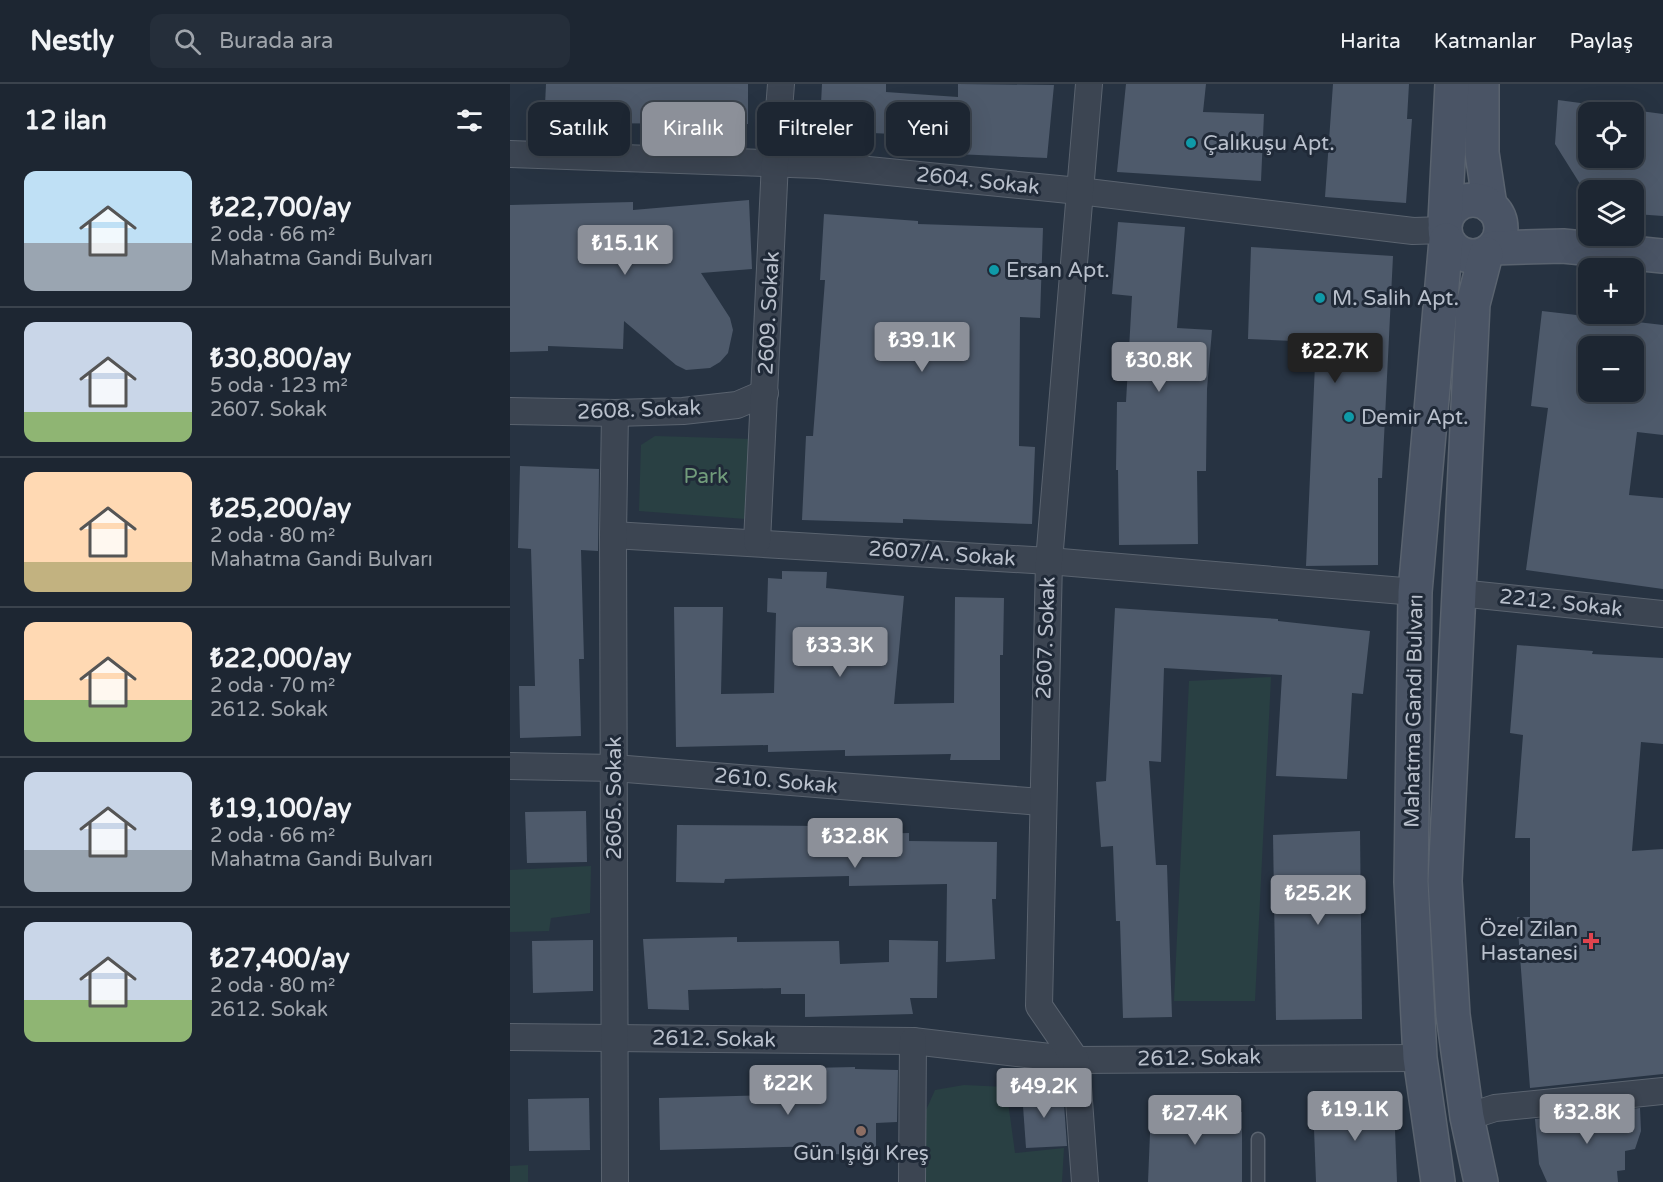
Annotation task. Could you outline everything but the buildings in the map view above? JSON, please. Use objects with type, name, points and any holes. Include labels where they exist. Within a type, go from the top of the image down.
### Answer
[{"type":"main road","name":"Mahatma Gandi Bulvarı","points":[[1438,1182],[1420,1058],[1411,882],[1415,592],[1445,230],[1452,84]]},
{"type":"main road","points":[[1482,84],[1482,153],[1501,232],[1489,251]]},
{"type":"main road","points":[[1563,246],[1526,225],[1473,200],[1464,201],[1456,206],[1445,230],[1459,253],[1468,256],[1489,251],[1563,246],[1663,256]]},
{"type":"main road","name":"Mahatma Gandi Bulvarı","points":[[1480,1182],[1467,1117],[1453,1015],[1445,881],[1473,304],[1489,251]]},
{"type":"street","name":"2609. Sokak","points":[[757,542],[775,162],[781,84]]},
{"type":"street","name":"2607. Sokak","points":[[1076,1060],[1039,1006],[1041,802],[1049,561],[1089,84]]},
{"type":"street","name":"2604. Sokak","points":[[510,154],[775,162],[1079,191],[1413,231],[1445,230]]},
{"type":"street","name":"2608. Sokak","points":[[510,411],[615,413],[737,405],[765,393]]},
{"type":"street","name":"2605. Sokak","points":[[615,413],[613,534],[615,1182]]},
{"type":"street","name":"2607/A. Sokak","points":[[613,534],[1049,561],[1415,592]]},
{"type":"street","name":"2212. Sokak","points":[[1459,592],[1663,614]]},
{"type":"street","name":"2610. Sokak","points":[[510,766],[614,768],[1041,802]]},
{"type":"street","name":"2612. Sokak","points":[[510,1037],[913,1041],[1076,1060],[1420,1058]]},
{"type":"street","points":[[912,1182],[913,1041]]},
{"type":"street","points":[[1076,1060],[1085,1182]]},
{"type":"street","points":[[1467,1117],[1495,1108],[1663,1091]]},
{"type":"lane","points":[[1258,1139],[1258,1182]]},
{"type":"green space","name":"Park","points":[[655,436],[753,439],[746,519],[639,511],[641,445]]},
{"type":"green space","points":[[1271,677],[1255,1001],[1174,1001],[1189,681]]},
{"type":"green space","points":[[591,866],[590,913],[551,918],[549,931],[510,932],[510,870]]},
{"type":"green space","points":[[964,1085],[1006,1087],[1015,1153],[1064,1148],[1062,1182],[925,1182],[923,1117],[935,1090]]},
{"type":"green space","points":[[528,1165],[528,1182],[510,1182],[510,1166]]},
{"type":"place","name":"Çalıkuşu Apt.","points":[[1191,143]]},
{"type":"place","name":"Ersan Apt.","points":[[994,270]]},
{"type":"place","name":"M. Salih Apt.","points":[[1320,298]]},
{"type":"place","name":"Demir Apt.","points":[[1349,417]]},
{"type":"place","name":"Özel Zilan Hastanesi","points":[[1591,941]]},
{"type":"place","name":"Gün Işığı Kreş","points":[[861,1131]]}]
